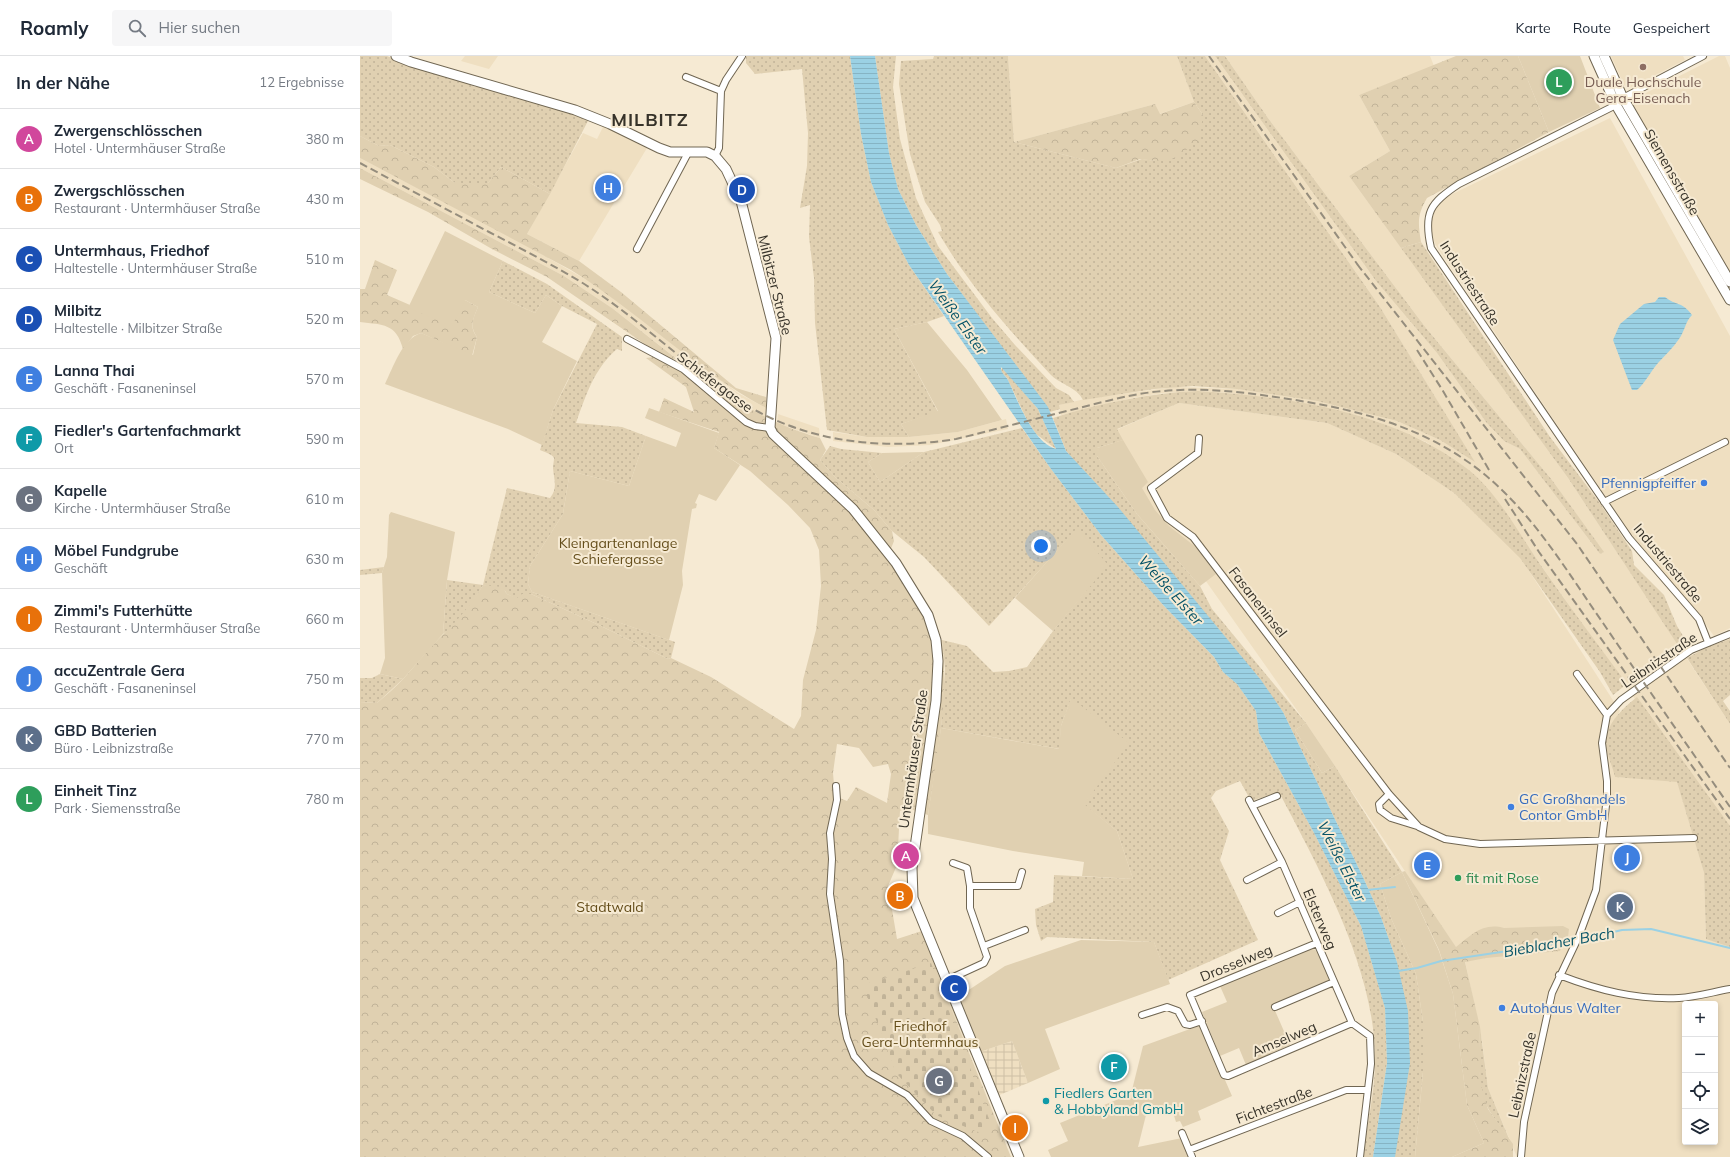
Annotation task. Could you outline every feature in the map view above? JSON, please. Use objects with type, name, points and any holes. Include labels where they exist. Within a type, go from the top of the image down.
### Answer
[{"type":"main road","points":[[396,56],[411,62],[539,98],[610,124],[670,152],[707,152],[716,156]]},
{"type":"main road","name":"Siemensstraße","points":[[1594,56],[1730,300]]},
{"type":"main road","name":"Siemensstraße","points":[[1604,56],[1620,101],[1730,282]]},
{"type":"main road","name":"Milbitzer Straße","points":[[716,156],[726,169],[741,201],[776,338],[770,428]]},
{"type":"main road","name":"Untermhäuser Straße","points":[[770,428],[773,434],[853,509],[896,563],[930,621],[936,640],[938,661],[936,701],[912,868],[912,898],[947,980],[966,1032],[1019,1157]]},
{"type":"street","points":[[716,156],[719,148],[722,91],[726,80],[742,56]]},
{"type":"street","name":"Industriestraße","points":[[1703,56],[1620,101],[1459,184],[1440,197],[1430,212],[1427,230],[1431,248],[1604,502],[1630,538],[1699,619],[1708,642]]},
{"type":"street","points":[[686,77],[722,91]]},
{"type":"street","points":[[637,249],[688,153]]},
{"type":"street","name":"Schiefergasse","points":[[627,339],[683,369],[746,422],[755,426],[770,428]]},
{"type":"street","name":"Fasaneninsel","points":[[1199,438],[1198,452],[1151,488],[1167,518],[1193,537],[1389,794],[1418,827]]},
{"type":"street","points":[[1604,502],[1725,442]]},
{"type":"street","name":"Leibnizstraße","points":[[1521,1157],[1522,1136],[1547,1012],[1559,975],[1575,946],[1596,890],[1607,781],[1602,743],[1607,715],[1621,700],[1691,650],[1730,634]]},
{"type":"street","points":[[1576,674],[1607,715]]},
{"type":"street","points":[[836,786],[837,800],[830,833],[832,859],[830,894],[840,961],[842,1014],[847,1038],[854,1056],[870,1073],[907,1094],[931,1121],[963,1136],[988,1157]]},
{"type":"street","name":"Fasaneninsel","points":[[1389,794],[1379,804],[1380,810],[1391,818],[1418,827],[1445,839],[1480,844],[1694,838]]},
{"type":"street","points":[[1252,806],[1277,796]]},
{"type":"street","name":"Elsterweg","points":[[1249,800],[1282,862],[1352,1024]]},
{"type":"street","points":[[1247,880],[1282,862]]},
{"type":"street","points":[[947,980],[984,963],[988,957],[970,908],[970,886],[967,868],[953,863]]},
{"type":"street","points":[[970,886],[1020,887],[1022,872]]},
{"type":"street","points":[[1278,913],[1300,902]]},
{"type":"street","points":[[984,946],[1025,930]]},
{"type":"street","name":"Drosselweg","points":[[1224,1075],[1190,995],[1317,942]]},
{"type":"street","points":[[1559,975],[1605,991],[1647,997],[1679,998],[1730,989]]},
{"type":"street","points":[[1276,1007],[1334,982]]},
{"type":"street","points":[[1142,1015],[1167,1007],[1178,1011],[1185,1024],[1190,1025],[1202,1021]]},
{"type":"street","points":[[1352,1024],[1370,1036],[1371,1064],[1360,1157]]},
{"type":"street","name":"Amselweg","points":[[1224,1075],[1228,1076],[1352,1024]]},
{"type":"street","name":"Fichtestraße","points":[[1189,1150],[1346,1090],[1368,1090]]},
{"type":"street","points":[[1182,1133],[1192,1157]]},
{"type":"shaded area","points":[[465,56],[498,56],[489,69],[461,61]]},
{"type":"shaded area","points":[[1008,56],[1177,56],[1194,102],[1159,114],[1155,104],[1014,142]]},
{"type":"shaded area","points":[[1205,56],[1215,56],[1376,281],[1437,353],[1486,422],[1504,441],[1520,449],[1600,554],[1603,552],[1552,480],[1426,328],[1268,118],[1225,56],[1430,56],[1434,66],[1359,95],[1390,151],[1349,176],[1568,478],[1730,724],[1730,834],[1490,493],[1465,467],[1426,442],[1381,423],[1356,415],[1303,404],[1230,393],[1198,391],[1163,393],[1131,398],[1061,415],[1059,405],[1085,399],[1175,387],[1237,389],[1317,401],[1397,421],[1440,440],[1474,461],[1380,307]]},
{"type":"shaded area","name":"Duale Hochschule Gera-Eisenach","points":[[1611,56],[1683,56],[1685,60],[1628,89],[1624,85]]},
{"type":"shaded area","points":[[1719,56],[1725,56],[1730,68],[1730,272],[1630,101]]},
{"type":"shaded area","points":[[1610,118],[1730,336],[1730,628],[1714,636],[1701,618],[1633,537],[1435,244],[1430,227],[1433,214],[1442,199]]},
{"type":"shaded area","points":[[604,125],[647,148],[579,261],[527,234],[583,133],[597,139]]},
{"type":"shaded area","points":[[360,158],[524,244],[604,290],[738,393],[766,408],[765,418],[733,400],[700,377],[612,308],[564,276],[360,168]]},
{"type":"shaded area","points":[[1179,403],[1327,423],[1396,454],[1454,493],[1520,557],[1620,711],[1609,730],[1615,777],[1677,781],[1704,873],[1706,938],[1730,947],[1730,1157],[1517,1157],[1488,1088],[1482,1040],[1465,961],[1306,723],[1191,560],[1138,495],[1109,433]]},
{"type":"shaded area","points":[[778,414],[819,428],[820,438],[777,423]]},
{"type":"shaded area","points":[[1006,419],[1008,429],[930,445],[888,447],[833,441],[833,432],[867,437],[909,437],[958,432]]},
{"type":"shaded area","points":[[1012,1041],[1028,1083],[997,1096],[980,1052]]},
{"type":"green space","points":[[360,56],[387,56],[407,64],[451,76],[475,87],[485,87],[563,109],[589,119],[550,194],[501,167],[488,183],[455,183],[434,167],[390,145],[379,146],[360,136]]},
{"type":"green space","points":[[746,56],[850,56],[861,134],[871,182],[888,225],[909,265],[944,316],[927,322],[894,329],[938,412],[901,424],[909,437],[867,437],[827,430],[815,323],[814,278],[809,237],[810,205],[800,208],[807,166],[808,133],[802,69],[755,74],[746,63]]},
{"type":"green space","points":[[875,56],[896,56],[893,87],[900,139],[916,198],[938,246],[992,318],[1015,345],[1056,388],[1069,395],[1074,402],[1059,405],[1060,409],[1050,412],[947,274],[916,225],[898,189],[889,153]]},
{"type":"green space","points":[[934,56],[1008,56],[1014,142],[1116,168],[1142,159],[1156,161],[1203,115],[1194,102],[1177,56],[1205,56],[1380,307],[1475,462],[1440,440],[1397,421],[1317,401],[1237,389],[1193,386],[1154,389],[1083,400],[1077,392],[1050,374],[1019,341],[990,306],[962,270],[938,232],[942,231],[940,225],[925,202],[910,154],[899,84],[901,61],[933,59]]},
{"type":"green space","points":[[1215,56],[1225,56],[1268,118],[1426,328],[1552,480],[1604,552],[1600,554],[1520,449],[1504,441],[1486,422],[1437,353],[1376,281]]},
{"type":"green space","points":[[1456,56],[1518,56],[1549,132],[1427,198],[1421,209],[1419,219],[1421,242],[1401,248],[1349,176],[1390,151],[1359,95]]},
{"type":"green space","points":[[1518,56],[1580,56],[1600,108],[1549,132]]},
{"type":"green space","points":[[1194,102],[1203,115],[1199,141],[1173,159],[1156,161],[1140,159],[1116,168],[1014,142],[1155,104],[1160,114]]},
{"type":"green space","points":[[360,136],[379,146],[390,145],[434,167],[455,183],[488,183],[501,167],[550,194],[527,234],[579,261],[621,292],[736,388],[766,397],[766,408],[716,377],[596,286],[571,270],[360,158]]},
{"type":"green space","points":[[360,168],[564,276],[612,308],[678,360],[669,358],[649,347],[547,277],[492,249],[428,212],[360,179]]},
{"type":"green space","points":[[445,231],[503,261],[489,292],[535,313],[546,295],[562,306],[542,342],[577,361],[553,410],[542,445],[508,429],[385,384],[403,348],[414,336],[421,333],[473,355],[477,337],[472,326],[478,307],[465,300],[452,326],[408,308]]},
{"type":"green space","points":[[1421,242],[1550,437],[1599,502],[1632,551],[1634,565],[1664,595],[1677,626],[1688,644],[1681,650],[1568,478],[1401,248]]},
{"type":"green space","points":[[375,260],[397,270],[387,295],[410,305],[409,308],[465,300],[478,307],[472,326],[477,337],[472,356],[421,333],[413,336],[403,349],[397,334],[388,327],[360,322],[360,289],[365,289]]},
{"type":"green space","points":[[503,261],[547,284],[622,337],[622,351],[617,349],[602,365],[587,393],[576,423],[622,427],[646,436],[629,486],[570,471],[563,514],[530,566],[528,584],[532,592],[675,642],[671,658],[668,659],[531,594],[517,599],[507,594],[505,591],[483,585],[507,488],[550,498],[554,491],[554,458],[550,454],[540,450],[553,410],[597,324],[562,306],[546,295],[535,313],[489,292]]},
{"type":"green space","points":[[927,322],[967,370],[1002,420],[958,432],[909,437],[901,424],[938,411],[894,329]]},
{"type":"green space","name":"Stadtwald","points":[[653,357],[677,369],[692,380],[700,377],[757,413],[803,433],[820,438],[826,450],[820,460],[835,477],[874,510],[892,531],[894,541],[888,556],[923,614],[930,633],[942,640],[944,662],[943,706],[928,815],[907,808],[900,811],[897,865],[888,886],[897,939],[922,931],[949,1003],[1011,1157],[360,1157],[360,702],[377,703],[398,685],[465,611],[483,585],[502,587],[507,594],[517,598],[522,594],[531,594],[668,659],[671,658],[711,677],[794,729],[801,716],[803,680],[816,630],[821,586],[819,550],[810,528],[788,505],[750,471],[714,448],[719,432],[659,412],[664,398],[694,412],[686,387],[646,358]],"holes":[[[837,744],[859,748],[873,767],[888,764],[891,774],[887,803],[856,787],[847,801],[835,796],[833,773]]]},
{"type":"green space","points":[[1002,367],[1038,409],[1056,449],[1036,434],[1027,420],[1007,378],[1001,372]]},
{"type":"green space","points":[[1198,391],[1268,398],[1338,410],[1405,432],[1436,448],[1465,467],[1488,488],[1498,501],[1552,582],[1627,684],[1613,695],[1600,672],[1520,558],[1454,493],[1396,454],[1327,423],[1179,403],[1117,429],[1123,440],[1097,448],[1097,456],[1137,514],[1200,586],[1212,609],[1306,723],[1295,730],[1322,773],[1335,766],[1402,872],[1380,884],[1391,918],[1416,974],[1423,1022],[1423,1072],[1415,1157],[1395,1157],[1397,962],[1381,917],[1362,875],[1283,712],[1254,673],[1066,451],[1053,418],[1143,396]]},
{"type":"green space","name":"Kleingartenanlage Schiefergasse","points":[[649,408],[719,433],[714,448],[740,465],[716,501],[699,494],[695,503],[697,504],[696,508],[692,509],[682,571],[683,585],[669,640],[532,592],[528,584],[530,566],[563,514],[570,471],[629,486],[646,436],[676,447],[681,433],[645,418]]},
{"type":"green space","points":[[1022,428],[1101,535],[1164,606],[1214,657],[1223,672],[1237,684],[1256,711],[1259,733],[1313,831],[1361,926],[1385,1007],[1387,1063],[1373,1157],[1363,1157],[1373,1093],[1375,1068],[1372,1021],[1365,987],[1355,953],[1342,919],[1327,886],[1279,792],[1251,801],[1240,781],[1216,791],[1211,798],[1229,831],[1220,860],[1258,940],[1168,980],[1154,942],[1047,937],[1041,941],[1036,925],[1035,909],[1053,902],[1054,875],[1133,879],[1117,831],[1083,804],[1128,743],[1071,699],[1061,726],[1060,749],[941,728],[945,669],[942,640],[967,646],[993,672],[1009,671],[1027,667],[1053,631],[1105,567],[1075,531],[989,626],[924,557],[892,531],[874,510],[835,477],[820,460],[830,446],[841,449],[882,453],[868,462],[880,482],[924,452]]},
{"type":"green space","points":[[1123,440],[1148,482],[1142,488],[1155,510],[1169,526],[1197,548],[1216,574],[1200,586],[1137,514],[1097,456],[1097,448]]},
{"type":"green space","points":[[924,452],[880,482],[868,462],[882,453]]},
{"type":"green space","points":[[391,512],[455,532],[447,580],[443,634],[403,679],[380,674],[385,658],[382,573],[387,557],[389,515]]},
{"type":"green space","points":[[1077,528],[1108,565],[1053,631],[1015,598]]},
{"type":"green space","points":[[384,567],[382,573],[360,575],[360,570]]},
{"type":"green space","points":[[447,580],[483,585],[466,612],[443,634]]},
{"type":"green space","points":[[1730,639],[1730,695],[1723,701],[1730,711],[1730,724],[1687,658],[1707,647]]},
{"type":"green space","points":[[380,674],[403,679],[377,703],[360,702],[360,678],[372,678]]},
{"type":"green space","points":[[1637,697],[1730,826],[1730,947],[1706,939],[1704,873],[1677,782],[1615,777],[1606,747],[1606,739],[1615,718]]},
{"type":"green space","points":[[1071,698],[1129,743],[1084,804],[1117,831],[1133,879],[1082,876],[1084,862],[1013,851],[928,834],[928,815],[941,728],[1059,749],[1061,726]]},
{"type":"green space","points":[[1306,723],[1335,766],[1322,773],[1295,730]]},
{"type":"green space","points":[[1405,871],[1456,947],[1478,931],[1490,927],[1563,926],[1569,929],[1568,937],[1560,951],[1486,958],[1465,962],[1480,1027],[1479,1070],[1483,1093],[1488,1109],[1513,1144],[1513,1157],[1452,1157],[1484,1143],[1467,1105],[1453,994],[1439,950],[1402,872]]},
{"type":"green space","points":[[1402,872],[1439,951],[1453,994],[1467,1105],[1484,1143],[1452,1157],[1415,1157],[1423,1072],[1423,1022],[1416,974],[1391,918],[1380,884]]},
{"type":"green space","points":[[1081,940],[1154,942],[1170,984],[1045,1029],[1060,1069],[1028,1083],[1012,1041],[971,1055],[949,1003],[1005,966]]},
{"type":"green space","points":[[1311,948],[1319,952],[1331,980],[1273,1006],[1290,1045],[1246,1065],[1239,1048],[1220,1056],[1202,1012],[1227,1002],[1220,986]]},
{"type":"green space","name":"Friedhof Gera-Untermhaus","points":[[931,963],[992,1127],[978,1132],[936,1115],[896,1073],[863,985]]},
{"type":"green space","points":[[1201,1025],[1232,1096],[1198,1111],[1201,1120],[1183,1127],[1180,1121],[1176,1122],[1171,1106],[1147,1111],[1138,1147],[1182,1138],[1189,1157],[1051,1157],[1048,1150],[1068,1141],[1060,1123],[1131,1094],[1143,1046]]},
{"type":"green space","points":[[1480,1027],[1488,1088],[1510,1141],[1489,1110],[1482,1091],[1479,1069]]},
{"type":"water","name":"Weiße Elster","points":[[850,56],[875,56],[889,153],[898,189],[916,225],[947,274],[1048,407],[1066,451],[1118,507],[1261,680],[1283,712],[1362,875],[1381,917],[1397,962],[1408,1011],[1410,1063],[1395,1157],[1373,1157],[1387,1063],[1385,1008],[1361,926],[1313,831],[1259,733],[1256,711],[1237,684],[1223,672],[1214,657],[1164,606],[1101,535],[1051,469],[909,265],[888,225],[871,182],[861,134]],"holes":[[[1001,367],[1038,409],[1056,449],[1048,445],[1033,430],[1021,409],[1008,380],[1002,372]]]},
{"type":"water","points":[[1659,297],[1665,297],[1682,306],[1692,315],[1681,336],[1674,345],[1655,366],[1640,387],[1637,390],[1632,390],[1613,340],[1620,324],[1644,304],[1655,302]]},
{"type":"waterway","name":"Weiße Elster","points":[[1367,890],[1395,887]]},
{"type":"waterway","name":"Bieblacher Bach","points":[[1579,940],[1622,930],[1651,929],[1730,948]]},
{"type":"waterway","name":"Bieblacher Bach","points":[[1398,971],[1417,968],[1441,961],[1574,941]]},
{"type":"railway","points":[[1209,56],[1360,268]]},
{"type":"railway","points":[[360,163],[581,282],[621,309],[715,384],[735,398],[760,413],[787,425],[814,433],[842,440],[870,443],[899,444],[956,439],[1132,395],[1180,390],[1213,390],[1262,395],[1342,409],[1387,422],[1430,439],[1471,464],[1491,480],[1528,518],[1559,559],[1730,807]]},
{"type":"railway","points":[[1357,264],[1577,544],[1730,768]]},
{"type":"railway","points":[[1417,350],[1443,391],[1489,470]]},
{"type":"railway","points":[[1505,499],[1539,552],[1730,819]]},
{"type":"place","name":"Duale Hochschule Gera-Eisenach","points":[[1643,67]]},
{"type":"place","name":"Einheit Tinz","points":[[1559,82]]},
{"type":"place","name":"Möbel Fundgrube","points":[[608,188]]},
{"type":"place","name":"Milbitz","points":[[742,190]]},
{"type":"place","name":"Pfennigpfeiffer","points":[[1704,483]]},
{"type":"place","name":"GC Großhandels Contor GmbH","points":[[1511,807]]},
{"type":"place","name":"Zwergenschlösschen","points":[[906,856]]},
{"type":"place","name":"accuZentrale Gera","points":[[1627,858]]},
{"type":"place","name":"Lanna Thai","points":[[1427,865]]},
{"type":"place","name":"fit mit Rose","points":[[1458,878]]},
{"type":"place","name":"Zwergschlösschen","points":[[900,896]]},
{"type":"place","name":"GBD Batterien","points":[[1620,907]]},
{"type":"place","name":"Untermhaus, Friedhof","points":[[954,988]]},
{"type":"place","name":"Autohaus Walter","points":[[1502,1008]]},
{"type":"place","name":"Fiedler's Gartenfachmarkt","points":[[1114,1067]]},
{"type":"place","name":"Kapelle","points":[[939,1081]]},
{"type":"place","name":"Fiedlers Garten & Hobbyland GmbH","points":[[1046,1101]]},
{"type":"place","name":"Zimmi's Futterhütte","points":[[1015,1128]]},
{"type":"district","name":"MILBITZ","points":[[650,119]]}]
